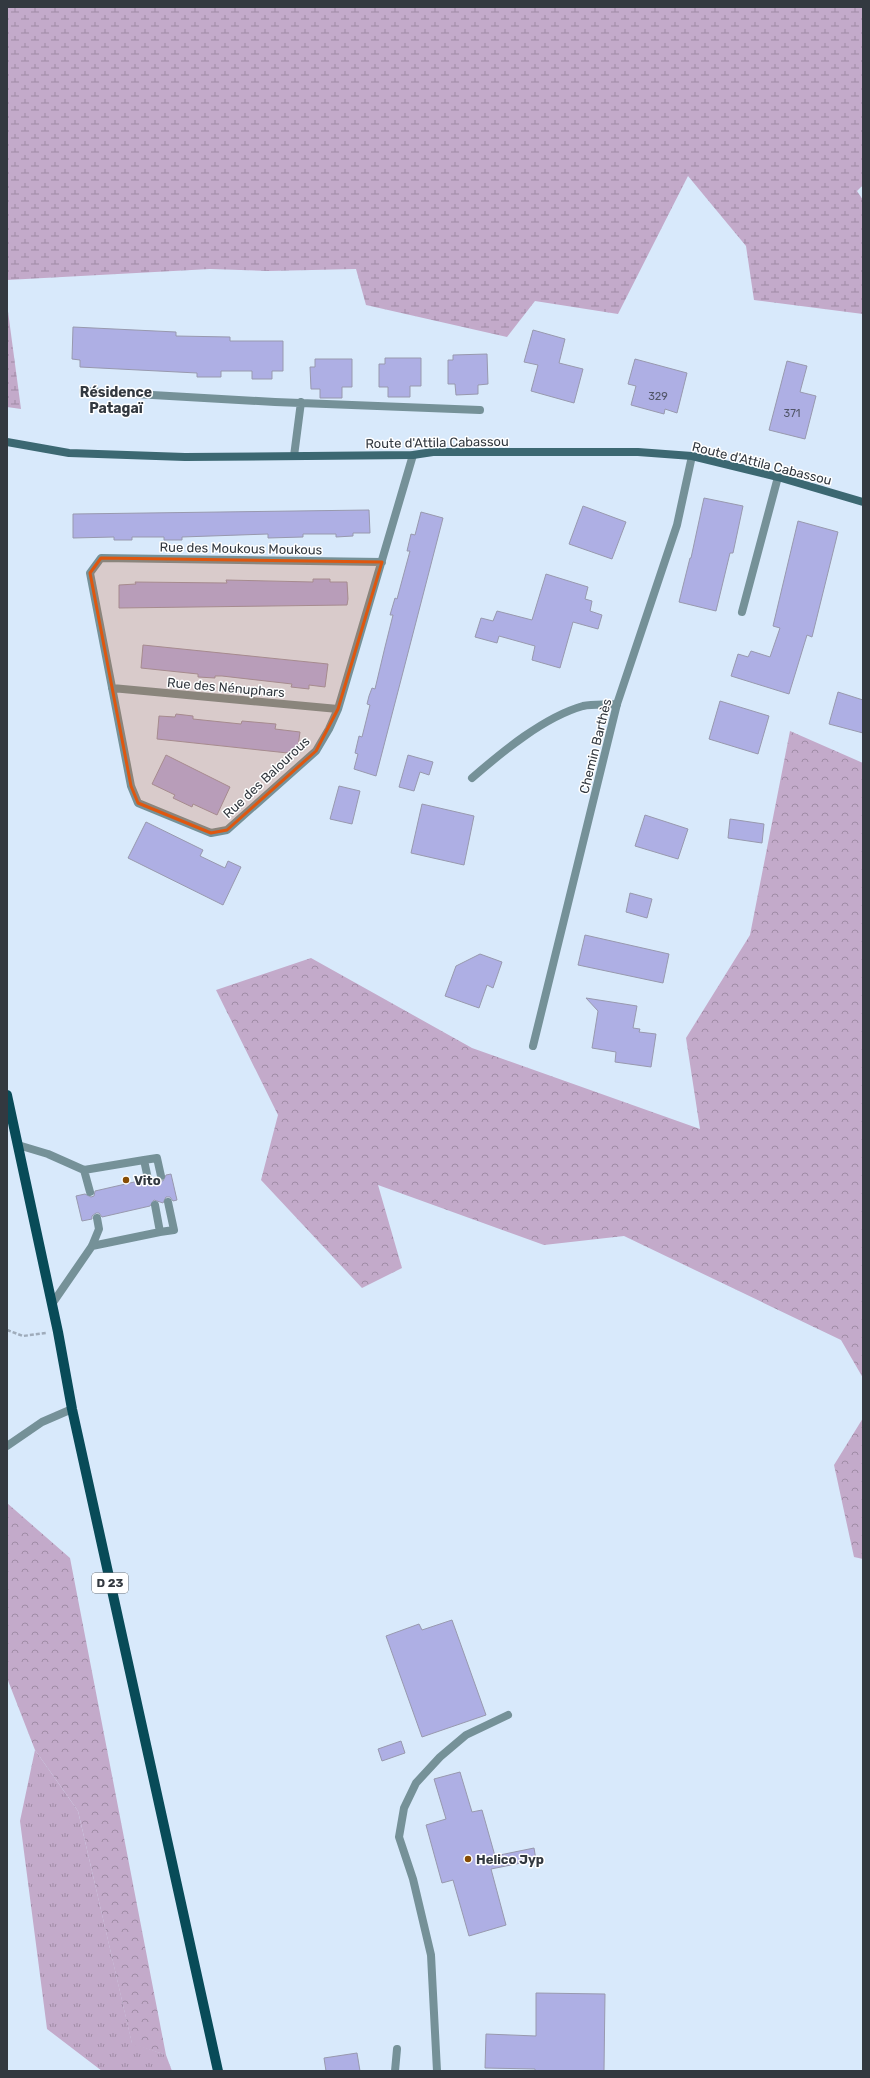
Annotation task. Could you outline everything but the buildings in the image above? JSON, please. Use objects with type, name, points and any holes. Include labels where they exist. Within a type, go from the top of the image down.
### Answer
[{"type":"main road","name":"Route d'Attila Cabassou","points":[[7,442],[69,453],[185,457],[413,455],[433,452],[638,452],[692,456],[778,477],[863,502]]},
{"type":"main road","name":"D 23","points":[[7,1095],[58,1332],[72,1409],[218,2071]]},
{"type":"street","points":[[83,391],[275,402],[480,410]]},
{"type":"street","points":[[294,456],[301,402]]},
{"type":"street","name":"Rue des Balourous","points":[[101,558],[90,572],[131,786],[138,803],[211,834],[227,830],[316,751],[338,710],[413,455]]},
{"type":"street","name":"Chemin Barthès","points":[[533,1046],[617,704],[677,525],[692,456]]},
{"type":"street","points":[[742,612],[778,477]]},
{"type":"street","name":"Rue des Moukous Moukous","points":[[101,558],[382,562]]},
{"type":"street","name":"Rue des Nénuphars","points":[[112,688],[338,710]]},
{"type":"street","points":[[472,778],[517,742],[548,721],[583,706],[617,704]]},
{"type":"street","points":[[18,1145],[48,1154],[84,1170],[157,1158],[161,1176]]},
{"type":"street","points":[[144,1160],[148,1179]]},
{"type":"street","points":[[84,1170],[90,1192]]},
{"type":"street","points":[[92,1246],[174,1230],[168,1202]]},
{"type":"street","points":[[155,1205],[160,1232]]},
{"type":"street","points":[[52,1304],[92,1246],[99,1229],[97,1218]]},
{"type":"street","points":[[7,1446],[42,1422],[72,1409]]},
{"type":"street","points":[[437,2071],[430,1955],[413,1879],[399,1837],[404,1808],[416,1783],[440,1757],[466,1735],[508,1715]]},
{"type":"street","points":[[395,2071],[397,2050]]},
{"type":"path","points":[[7,1330],[23,1336],[58,1332]]},
{"type":"highlighted area","points":[[101,558],[382,562],[338,709],[316,751],[227,830],[211,833],[138,803],[131,786],[90,573]]},
{"type":"green space","points":[[7,7],[863,7],[863,185],[857,191],[863,200],[863,314],[754,300],[746,246],[688,176],[618,314],[535,301],[507,337],[366,305],[356,269],[268,271],[210,269],[7,280]]},
{"type":"green space","points":[[7,304],[21,409],[7,407]]},
{"type":"green space","points":[[790,731],[863,763],[863,1378],[841,1340],[624,1236],[544,1245],[378,1185],[402,1268],[362,1288],[261,1180],[278,1115],[216,990],[311,958],[472,1048],[700,1129],[686,1038],[750,935]]},
{"type":"green space","points":[[863,1418],[863,1559],[854,1557],[834,1465]]},
{"type":"green space","points":[[7,1503],[70,1558],[166,2055],[132,2044],[78,1811],[35,1750],[7,1678]]},
{"type":"green space","points":[[35,1750],[78,1811],[132,2043],[166,2055],[172,2071],[102,2071],[47,2029],[20,1821]]},
{"type":"place","name":"Vito","points":[[126,1180]]},
{"type":"place","name":"Helico Jyp","points":[[468,1859]]},
{"type":"district","name":"Résidence Patagaï","points":[[116,400]]}]
